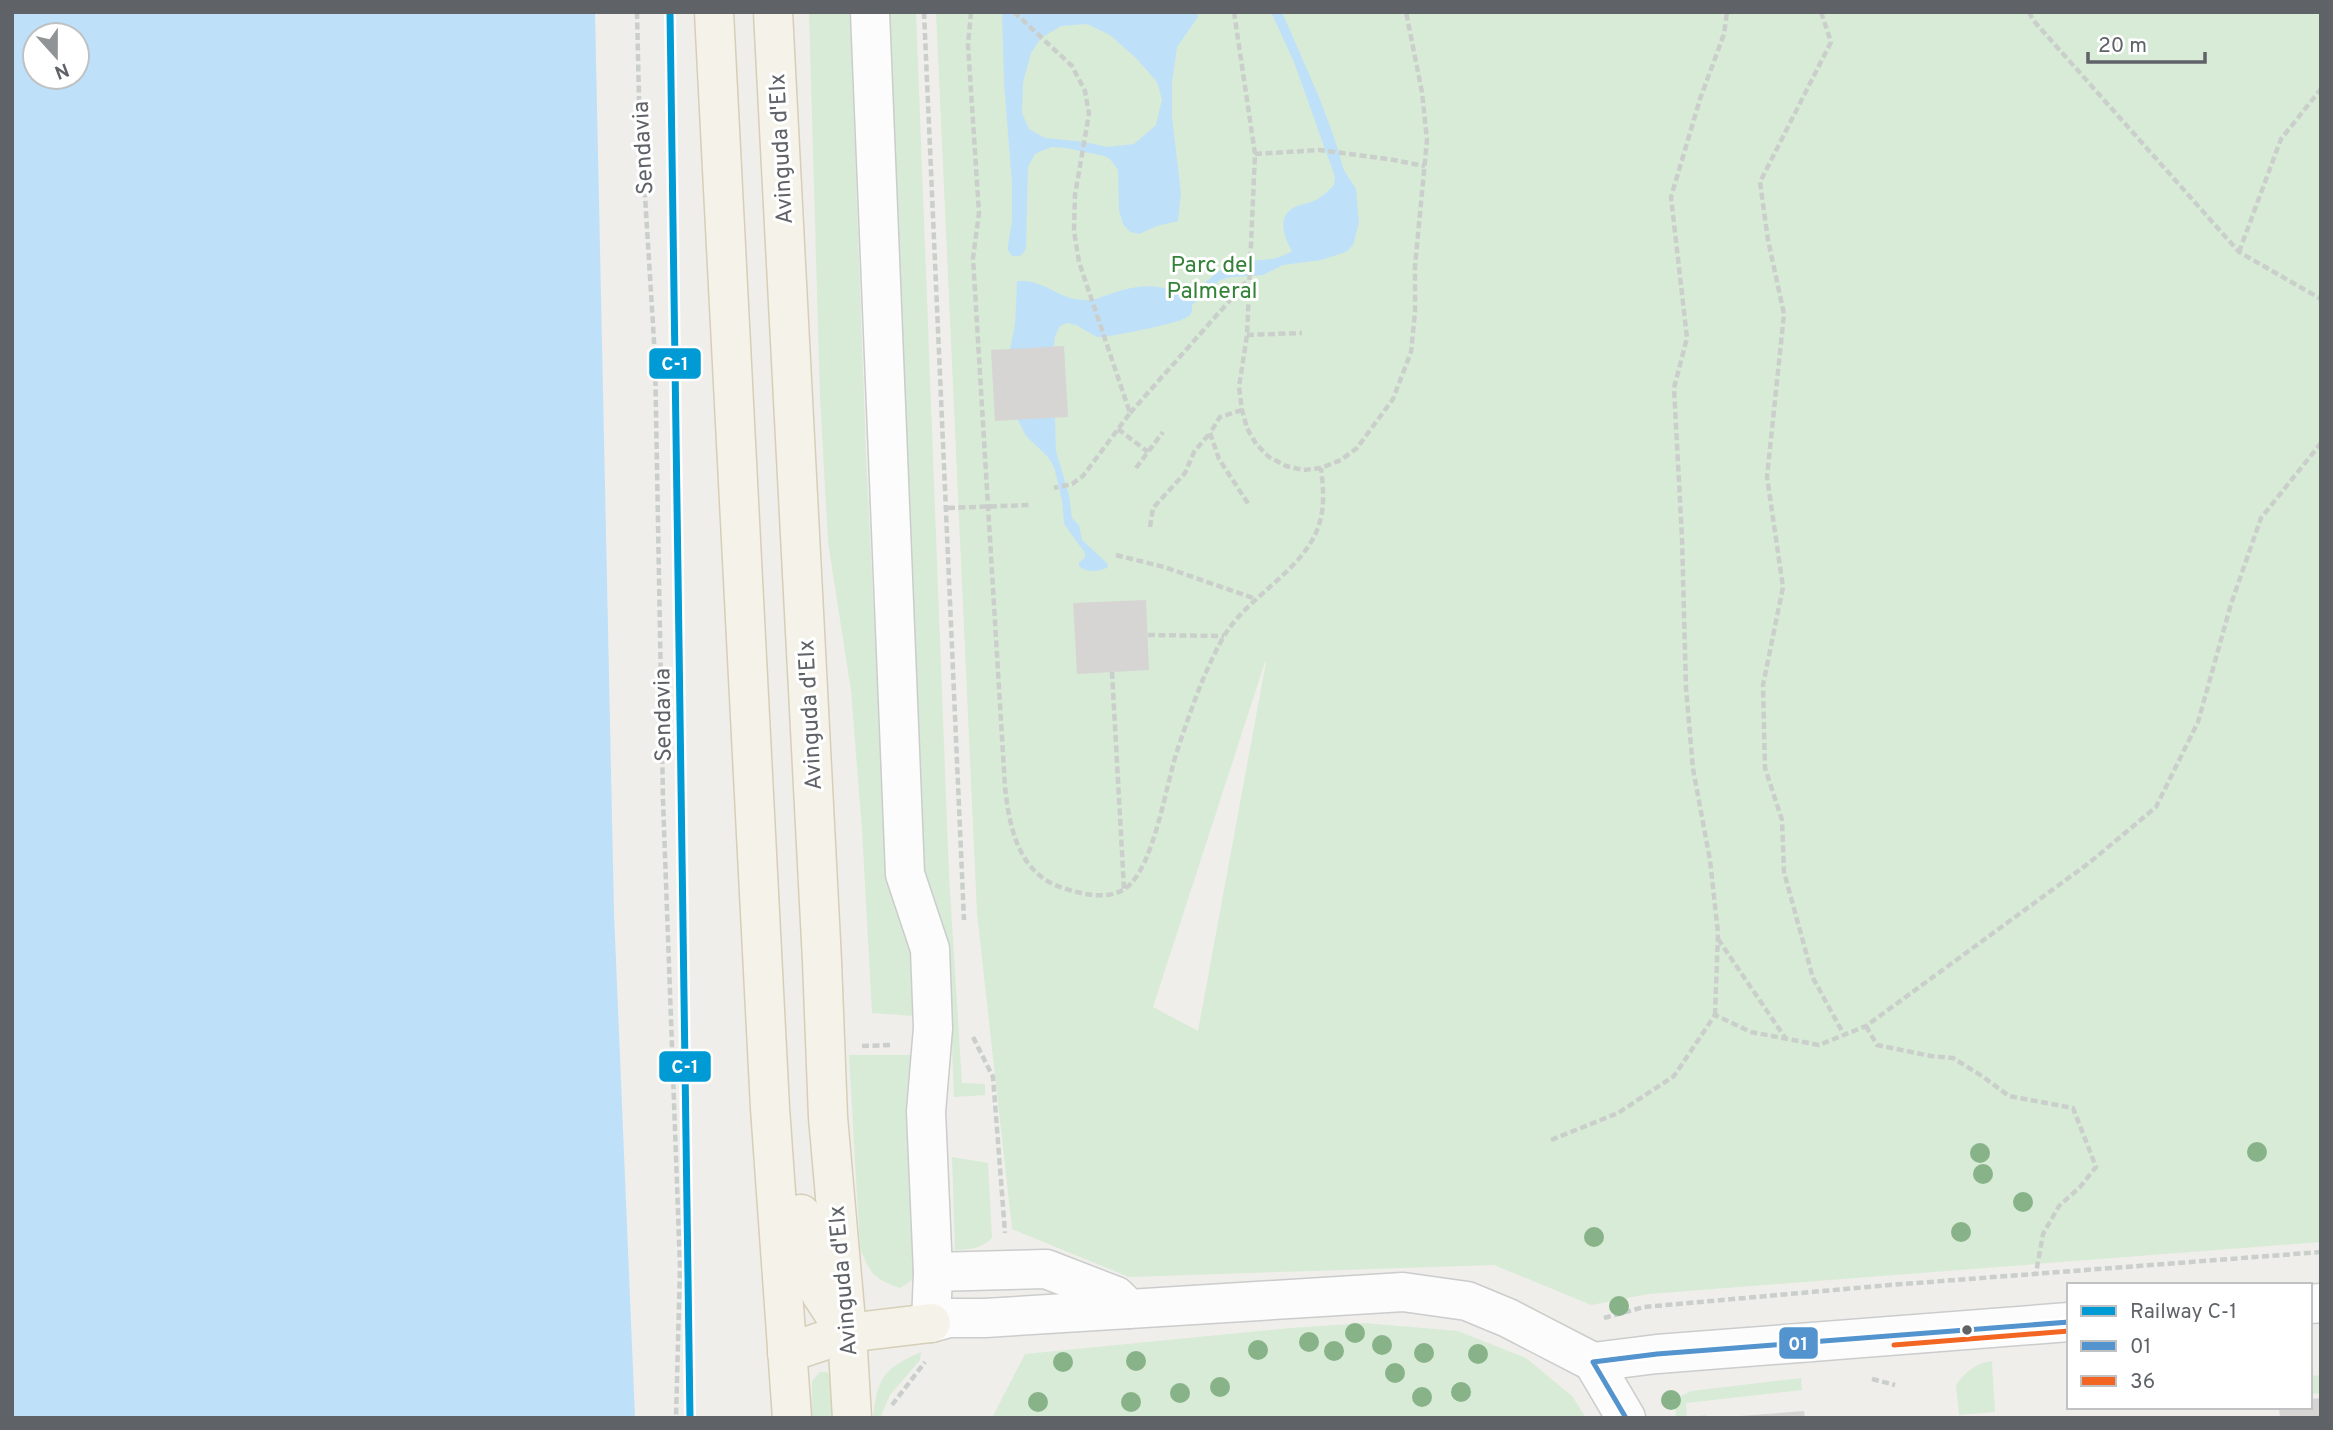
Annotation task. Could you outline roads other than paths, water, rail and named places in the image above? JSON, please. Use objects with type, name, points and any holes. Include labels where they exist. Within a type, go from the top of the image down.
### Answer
[{"type":"main road","points":[[714,12],[770,1108],[792,1418]]},
{"type":"main road","name":"Avinguda d'Elx","points":[[773,12],[828,1117],[852,1409]]},
{"type":"main road","points":[[741,554],[763,654],[771,720],[794,1128],[805,1258],[821,1294],[847,1333]]},
{"type":"main road","points":[[787,1353],[847,1333],[931,1323]]},
{"type":"main road","points":[[852,1409],[874,1358],[894,1341],[931,1323]]},
{"type":"street","points":[[870,12],[905,874],[930,950],[933,1028],[926,1112],[933,1272],[931,1323],[949,1318],[1403,1292],[1466,1301],[1508,1318],[1593,1362],[1626,1418]]},
{"type":"street","points":[[933,1272],[1046,1269],[1116,1296],[1129,1309]]},
{"type":"street","points":[[1593,1362],[1657,1353],[2067,1322]]},
{"type":"water","points":[[12,12],[595,12],[614,913],[635,1418],[12,1418]]},
{"type":"water","points":[[1002,12],[1198,12],[1198,17],[1177,47],[1172,83],[1172,117],[1181,193],[1178,221],[1139,234],[1130,232],[1123,224],[1119,211],[1118,170],[1110,159],[1051,147],[1035,154],[1028,167],[1026,248],[1021,255],[1012,256],[1008,250],[1012,221],[1012,184],[1004,83]],"holes":[[[1087,24],[1110,35],[1137,59],[1157,82],[1162,99],[1156,125],[1134,144],[1107,147],[1045,138],[1029,129],[1022,113],[1023,83],[1031,53],[1041,38],[1061,26]]]},
{"type":"water","points":[[1271,12],[1282,12],[1319,97],[1344,170],[1356,189],[1359,223],[1353,245],[1346,252],[1321,260],[1283,265],[1263,275],[1220,280],[1192,305],[1189,316],[1174,322],[1105,337],[1097,337],[1076,325],[1067,323],[1060,326],[1055,336],[1053,355],[1056,451],[1069,495],[1072,518],[1079,525],[1082,540],[1108,567],[1097,571],[1085,570],[1079,563],[1085,553],[1064,524],[1062,500],[1054,467],[1048,457],[1026,436],[1011,406],[1007,363],[1015,325],[1017,281],[1036,283],[1077,299],[1091,300],[1131,288],[1150,286],[1178,293],[1188,299],[1214,275],[1232,264],[1276,258],[1292,251],[1284,233],[1285,216],[1295,207],[1323,195],[1334,185],[1335,177],[1294,62]]},
{"type":"rail line","name":"C-1","points":[[670,12],[690,1418]]},
{"type":"park label","name":"Parc del Palmeral","points":[[1212,277]]}]
